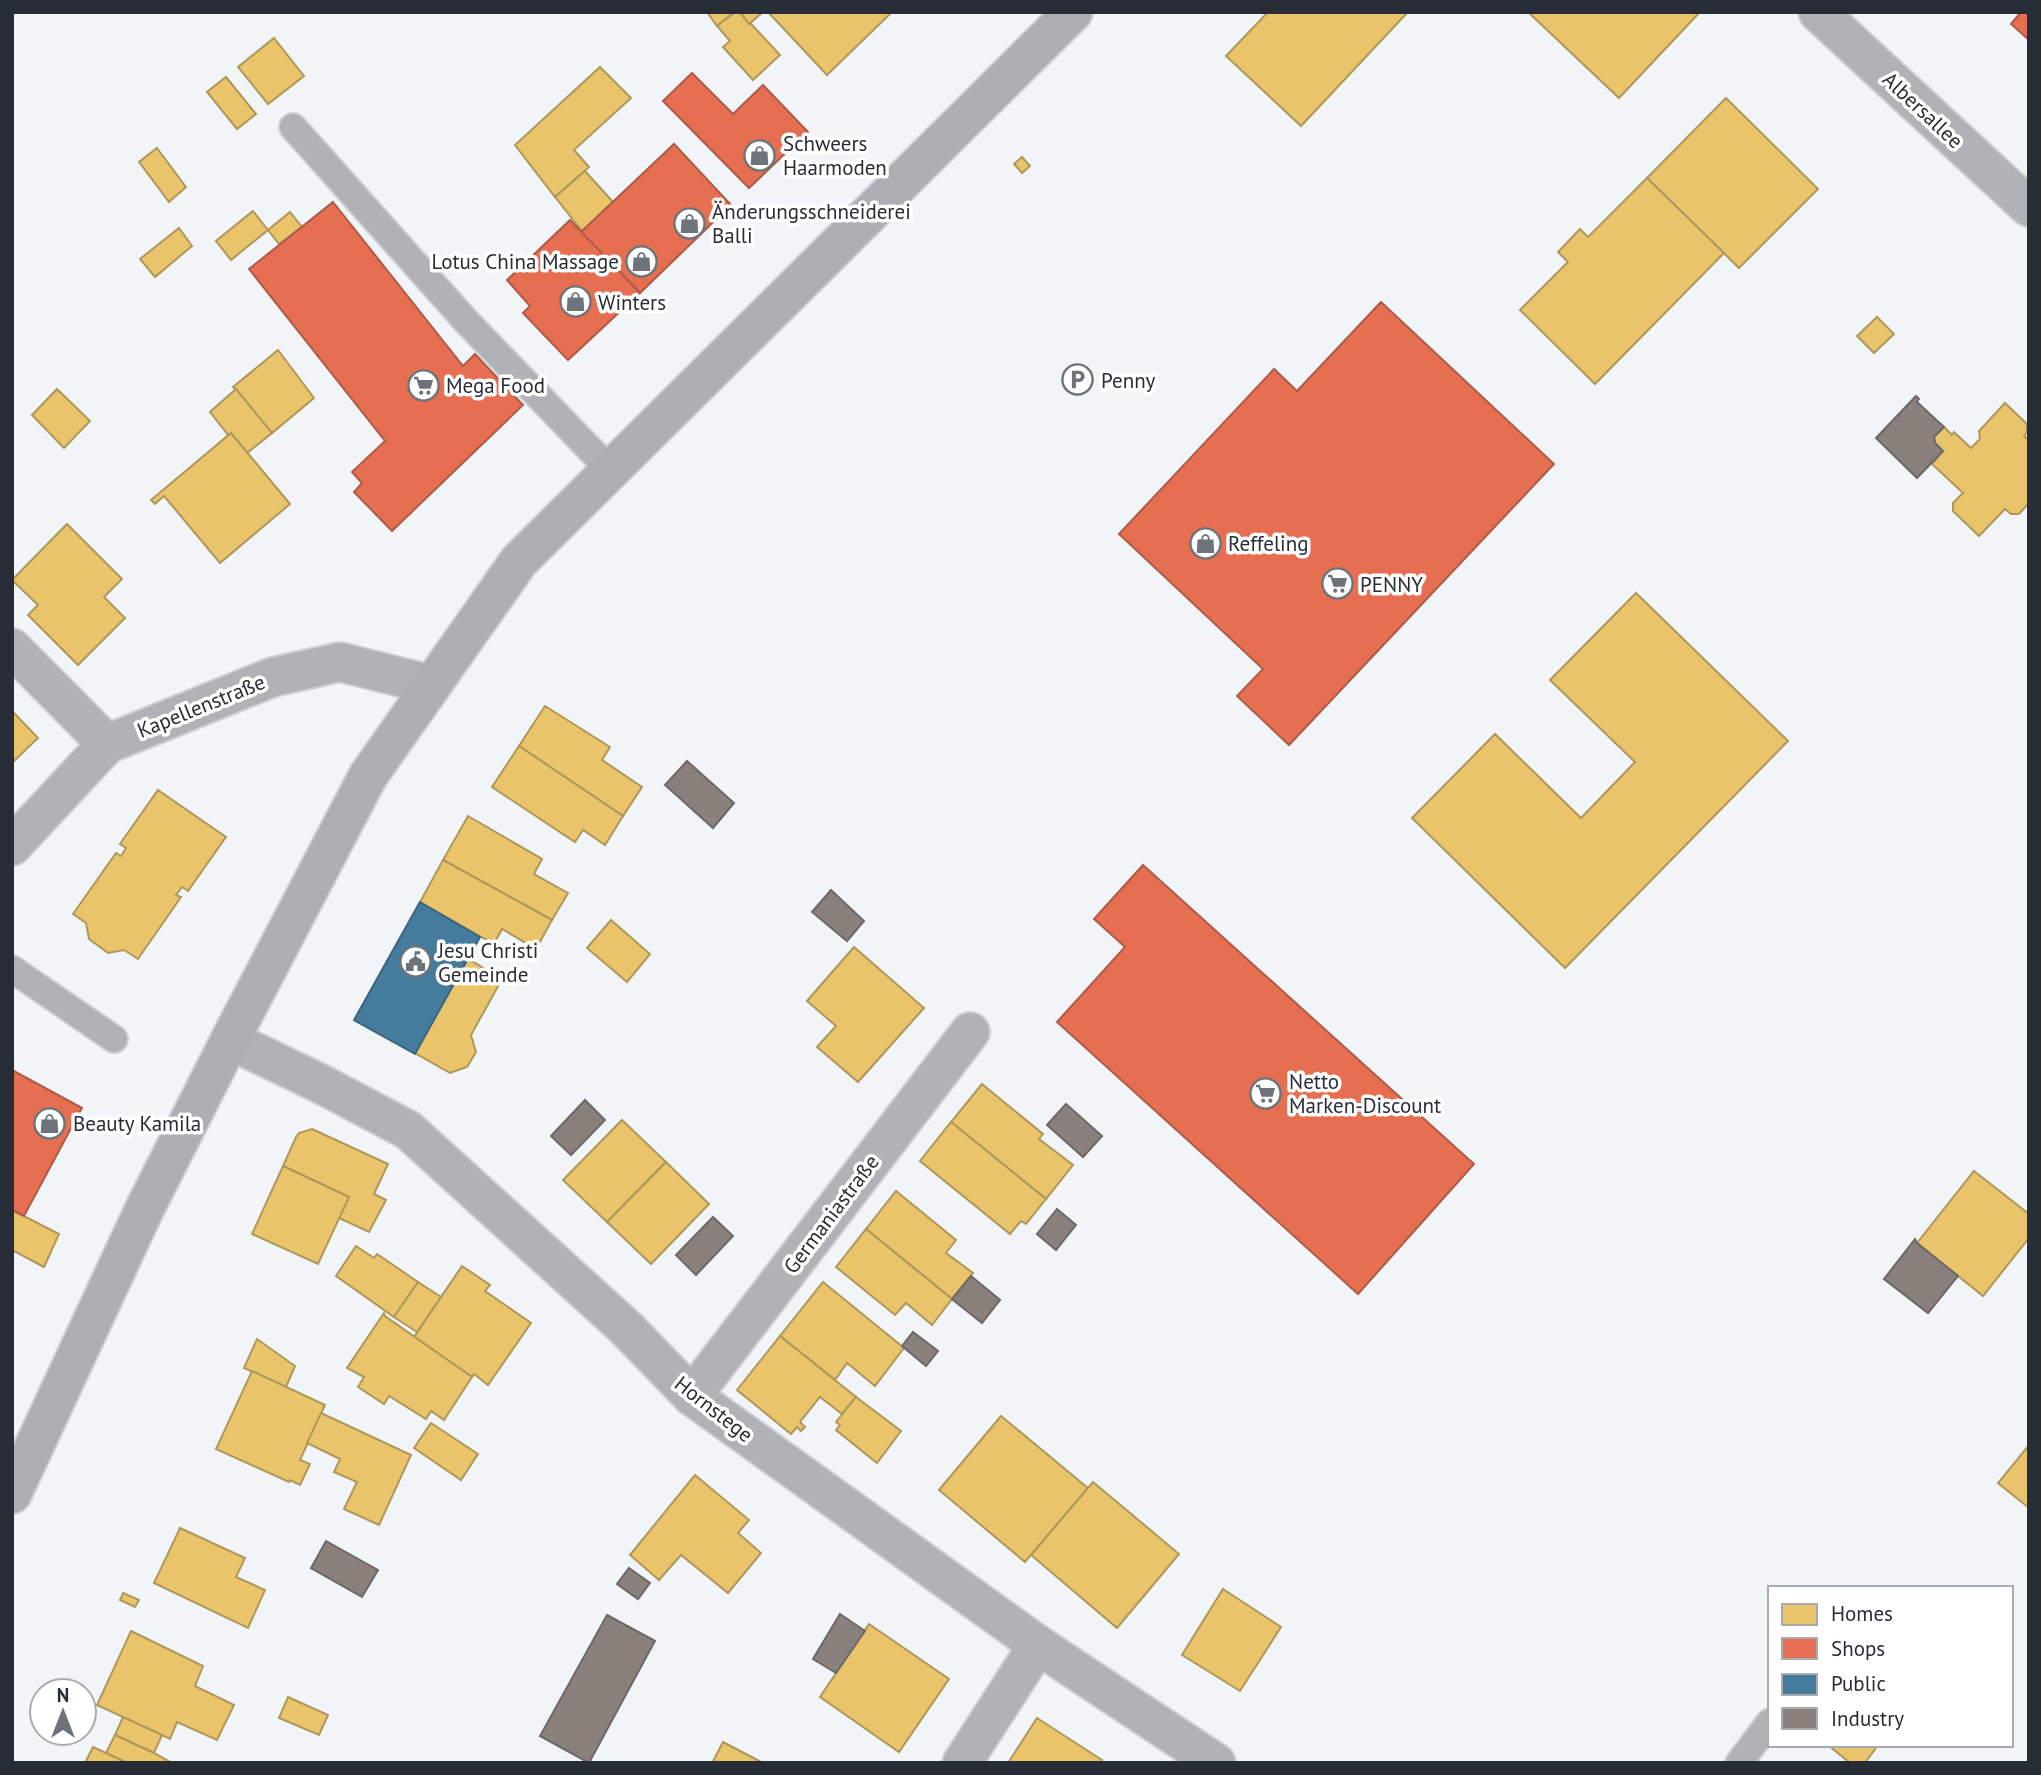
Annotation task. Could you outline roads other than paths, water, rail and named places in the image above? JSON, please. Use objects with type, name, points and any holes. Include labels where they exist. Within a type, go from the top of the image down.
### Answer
[{"type":"main road","points":[[12,1494],[144,1210],[368,776],[519,561],[1073,12]]},
{"type":"street","name":"Albersallee","points":[[1818,12],[2029,207]]},
{"type":"street","points":[[12,648],[107,744]]},
{"type":"street","name":"Kapellenstraße","points":[[12,846],[107,744],[273,677],[340,662],[432,685]]},
{"type":"street","name":"Germaniastraße","points":[[692,1396],[970,1032]]},
{"type":"street","name":"Hornstege","points":[[230,1040],[408,1130],[626,1328],[692,1396],[1038,1645],[1216,1763]]},
{"type":"street","points":[[962,1763],[1038,1645]]},
{"type":"lane","points":[[293,127],[466,321],[611,471]]},
{"type":"lane","points":[[12,969],[114,1039]]},
{"type":"lane","points":[[1739,1763],[1768,1725]]},
{"type":"place","name":"Schweers Haarmoden","points":[[760,155]]},
{"type":"place","name":"Änderungsschneiderei Balli","points":[[689,223]]},
{"type":"place","name":"Lotus China Massage","points":[[642,261]]},
{"type":"place","name":"Winters","points":[[575,302]]},
{"type":"place","name":"Penny","points":[[1078,380]]},
{"type":"place","name":"Mega Food","points":[[423,385]]},
{"type":"place","name":"Reffeling","points":[[1205,543]]},
{"type":"place","name":"PENNY","points":[[1337,584]]},
{"type":"place","name":"Jesu Christi Gemeinde","points":[[415,962]]},
{"type":"place","name":"Netto Marken-Discount","points":[[1266,1093]]},
{"type":"place","name":"Beauty Kamila","points":[[50,1123]]}]
